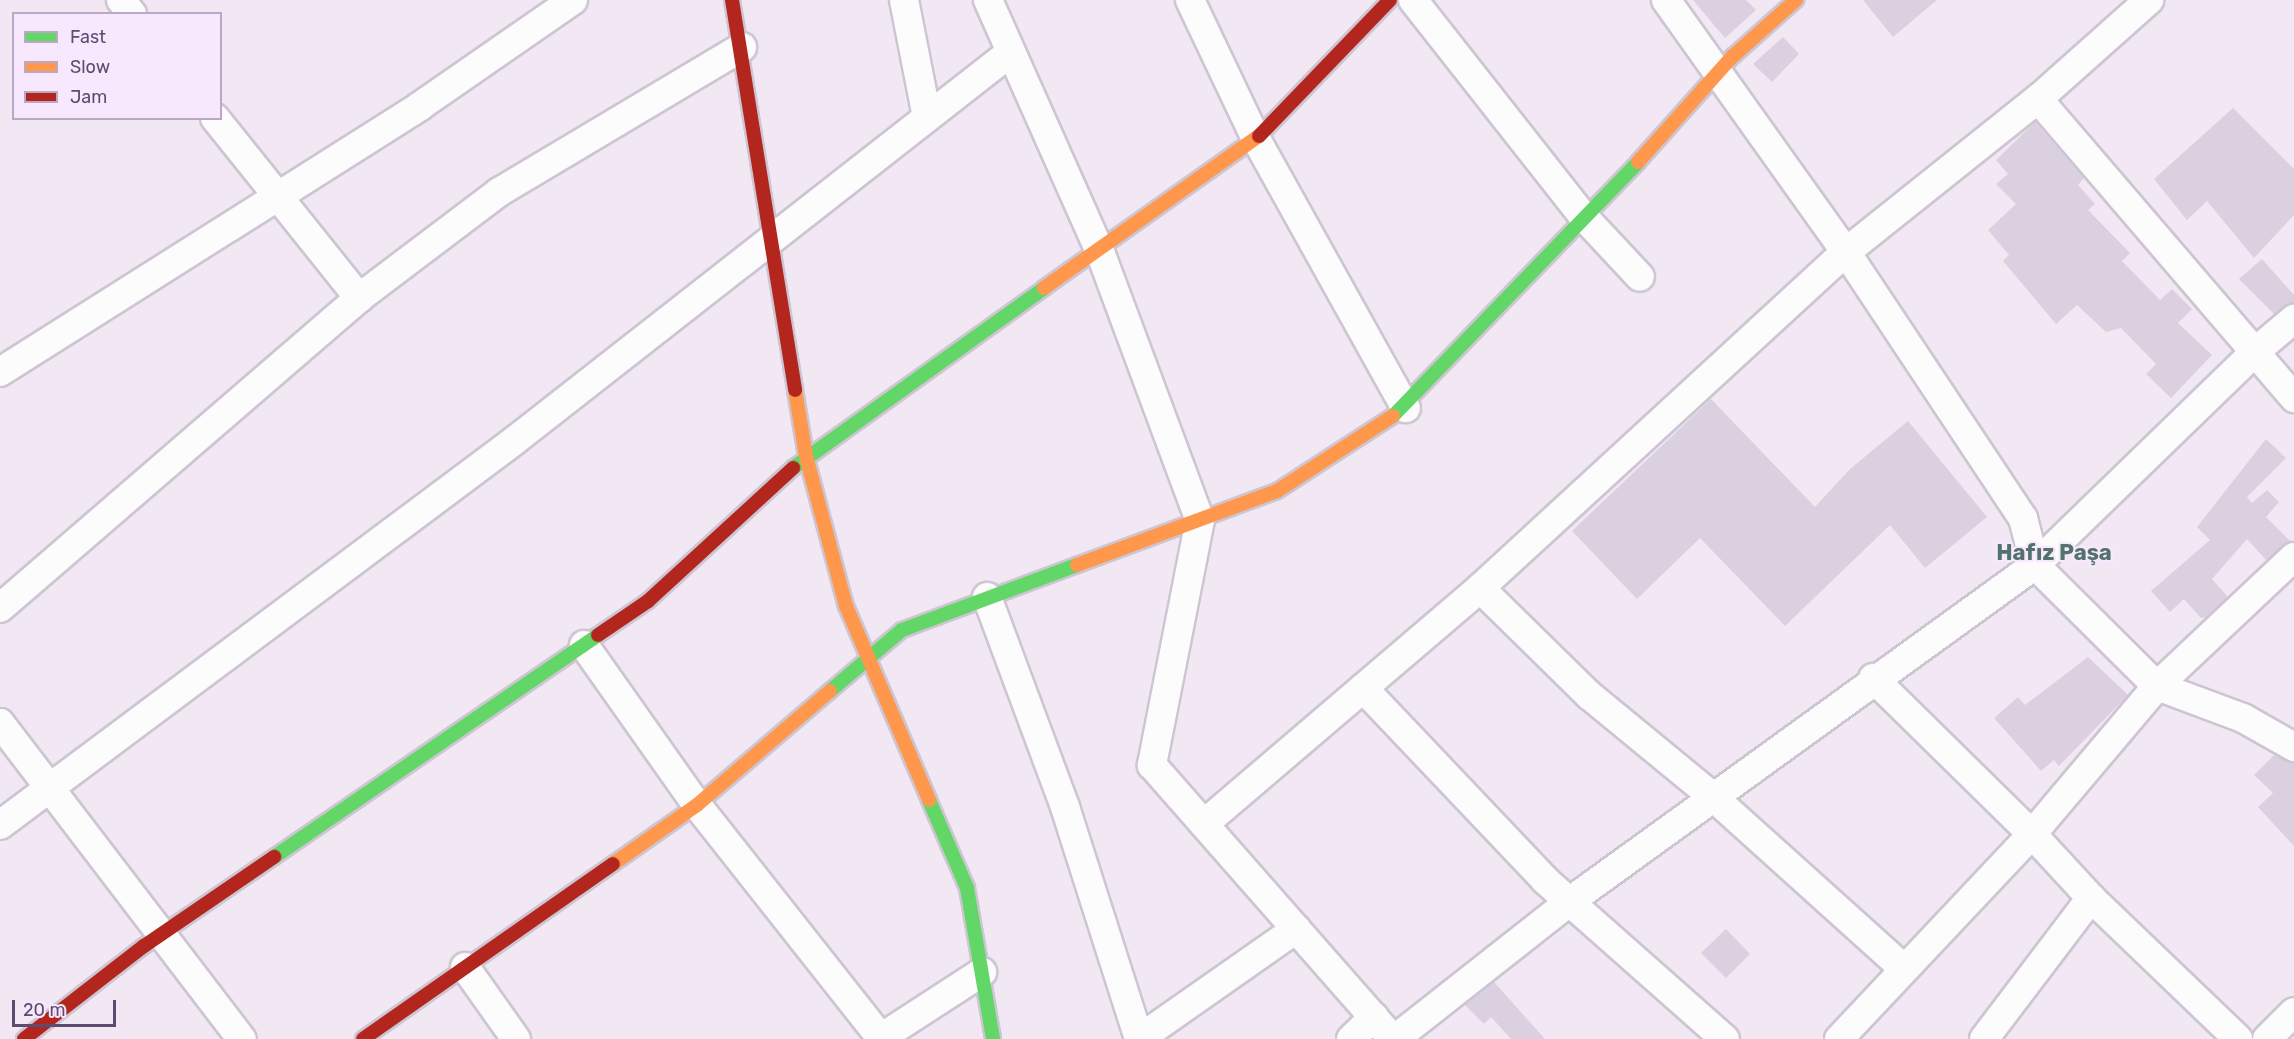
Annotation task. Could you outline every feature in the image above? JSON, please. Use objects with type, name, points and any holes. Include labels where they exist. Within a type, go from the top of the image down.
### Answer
[{"type":"street","points":[[121,0],[130,12]]},
{"type":"street","points":[[0,372],[420,106],[573,0]]},
{"type":"street","points":[[732,0],[742,47],[806,456],[846,606],[968,888],[993,1039]]},
{"type":"street","points":[[904,0],[927,117]]},
{"type":"street","points":[[988,0],[1099,249],[1200,520],[1152,765],[1394,1039],[1569,902],[1712,796],[1873,678],[2036,565],[2256,351],[2294,320]]},
{"type":"street","points":[[1190,0],[1256,139],[1406,408]]},
{"type":"street","points":[[24,1039],[160,935],[648,601],[806,456],[1256,139],[1390,0]]},
{"type":"street","points":[[1413,0],[1582,216],[1640,277]]},
{"type":"street","points":[[1666,0],[1719,78],[1846,252],[2023,518],[2036,565],[2157,686],[2243,718],[2294,747]]},
{"type":"street","points":[[363,1039],[697,805],[902,630],[1277,491],[1406,408],[1582,216],[1719,78],[1732,57],[1796,0]]},
{"type":"street","points":[[1204,824],[1480,588],[1846,252],[2038,99],[2149,0]]},
{"type":"street","points":[[0,608],[359,297],[500,192],[742,47]]},
{"type":"street","points":[[0,825],[514,441],[772,236],[1011,52]]},
{"type":"street","points":[[2038,99],[2294,398]]},
{"type":"street","points":[[217,120],[359,297]]},
{"type":"street","points":[[1839,1039],[2032,834],[2157,686],[2294,557]]},
{"type":"street","points":[[1480,588],[1589,695],[1712,796],[1904,969]]},
{"type":"street","points":[[987,597],[1065,807],[1139,1039],[1296,929]]},
{"type":"street","points":[[584,645],[697,805],[880,1039],[982,972]]},
{"type":"street","points":[[1873,678],[2032,834],[2091,898],[2238,1039]]},
{"type":"street","points":[[1363,688],[1569,902],[1725,1039]]},
{"type":"street","points":[[0,723],[160,935],[242,1039]]},
{"type":"street","points":[[1984,1039],[2091,898]]},
{"type":"street","points":[[465,967],[516,1039]]},
{"type":"street","points":[[2267,1039],[2294,1012]]},
{"type":"street","points":[[1351,1039],[1374,1017]]},
{"type":"building","points":[[1693,0],[1746,0],[1756,10],[1725,38]]},
{"type":"building","points":[[1863,0],[1937,0],[1893,37]]},
{"type":"building","points":[[1783,37],[1799,54],[1772,82],[1753,64]]},
{"type":"building","points":[[2233,108],[2294,169],[2294,215],[2254,258],[2207,201],[2187,220],[2154,179]]},
{"type":"building","points":[[2035,122],[2084,178],[2078,185],[2095,204],[2088,210],[2130,253],[2122,261],[2160,300],[2172,289],[2192,309],[2178,323],[2212,355],[2171,398],[2146,374],[2156,364],[2121,328],[2106,332],[2077,305],[2056,324],[2003,261],[2009,255],[1988,230],[2016,204],[1996,184],[2008,174],[1996,160]]},
{"type":"building","points":[[2262,259],[2294,295],[2294,303],[2274,314],[2239,279]]},
{"type":"building","points":[[1711,399],[1815,507],[1850,469],[1908,421],[1987,517],[1925,568],[1890,525],[1785,626],[1700,538],[1637,599],[1572,531]]},
{"type":"building","points":[[2266,439],[2286,458],[2247,497],[2252,503],[2267,490],[2279,502],[2266,517],[2290,541],[2266,560],[2247,539],[2212,579],[2228,597],[2207,617],[2201,618],[2184,599],[2170,612],[2151,591],[2210,540],[2197,527]]},
{"type":"building","points":[[2088,657],[2128,695],[2059,766],[2054,760],[2041,771],[1994,718],[2018,697],[2025,705]]},
{"type":"building","points":[[2274,755],[2294,763],[2294,846],[2258,807],[2273,793],[2254,775]]},
{"type":"building","points":[[1726,929],[1750,954],[1726,978],[1701,953]]},
{"type":"building","points":[[1494,982],[1545,1039],[1511,1039],[1491,1017],[1484,1024],[1465,1005]]},
{"type":"traffic: fast","points":[[1393,416],[1638,162]]},
{"type":"traffic: fast","points":[[793,468],[1044,288]]},
{"type":"traffic: fast","points":[[830,691],[902,630],[1077,565]]},
{"type":"traffic: fast","points":[[274,857],[598,635]]},
{"type":"traffic: fast","points":[[929,800],[967,888],[993,1039]]},
{"type":"traffic: slow","points":[[1638,162],[1732,57],[1796,0]]},
{"type":"traffic: slow","points":[[1044,288],[1259,136]]},
{"type":"traffic: slow","points":[[795,390],[806,456],[846,606],[929,800]]},
{"type":"traffic: slow","points":[[1077,565],[1277,491],[1393,416]]},
{"type":"traffic: slow","points":[[613,864],[697,805],[830,691]]},
{"type":"traffic: jam","points":[[732,0],[795,390]]},
{"type":"traffic: jam","points":[[1259,136],[1390,0]]},
{"type":"traffic: jam","points":[[598,635],[648,601],[793,468]]},
{"type":"traffic: jam","points":[[24,1039],[144,946],[274,857]]},
{"type":"traffic: jam","points":[[363,1039],[613,864]]},
{"type":"district","name":"Hafız Paşa","points":[[2054,553]]}]
